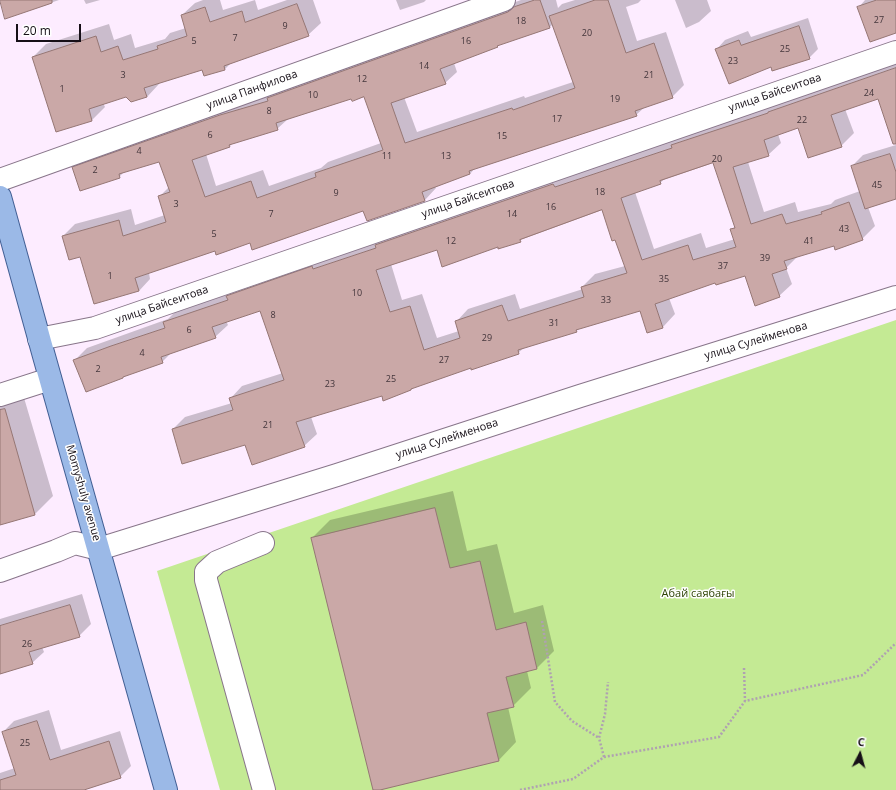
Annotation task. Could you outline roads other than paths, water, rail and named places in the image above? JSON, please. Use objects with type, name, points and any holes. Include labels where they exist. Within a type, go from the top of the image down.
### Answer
[{"type":"main road","name":"Momyshuly avenue","points":[[0,197],[166,790]]},
{"type":"street","name":"улица Панфилова","points":[[0,180],[504,0]]},
{"type":"street","name":"улица Байсеитова","points":[[39,339],[95,328],[896,52]]},
{"type":"street","name":"улица Сулейменова","points":[[99,549],[896,297]]},
{"type":"street","points":[[0,395],[50,379]]},
{"type":"street","points":[[0,571],[75,543],[99,549]]},
{"type":"street","points":[[263,543],[217,562],[206,572],[206,580],[264,790]]},
{"type":"park label","name":"Абай саябағы","points":[[698,594]]}]
